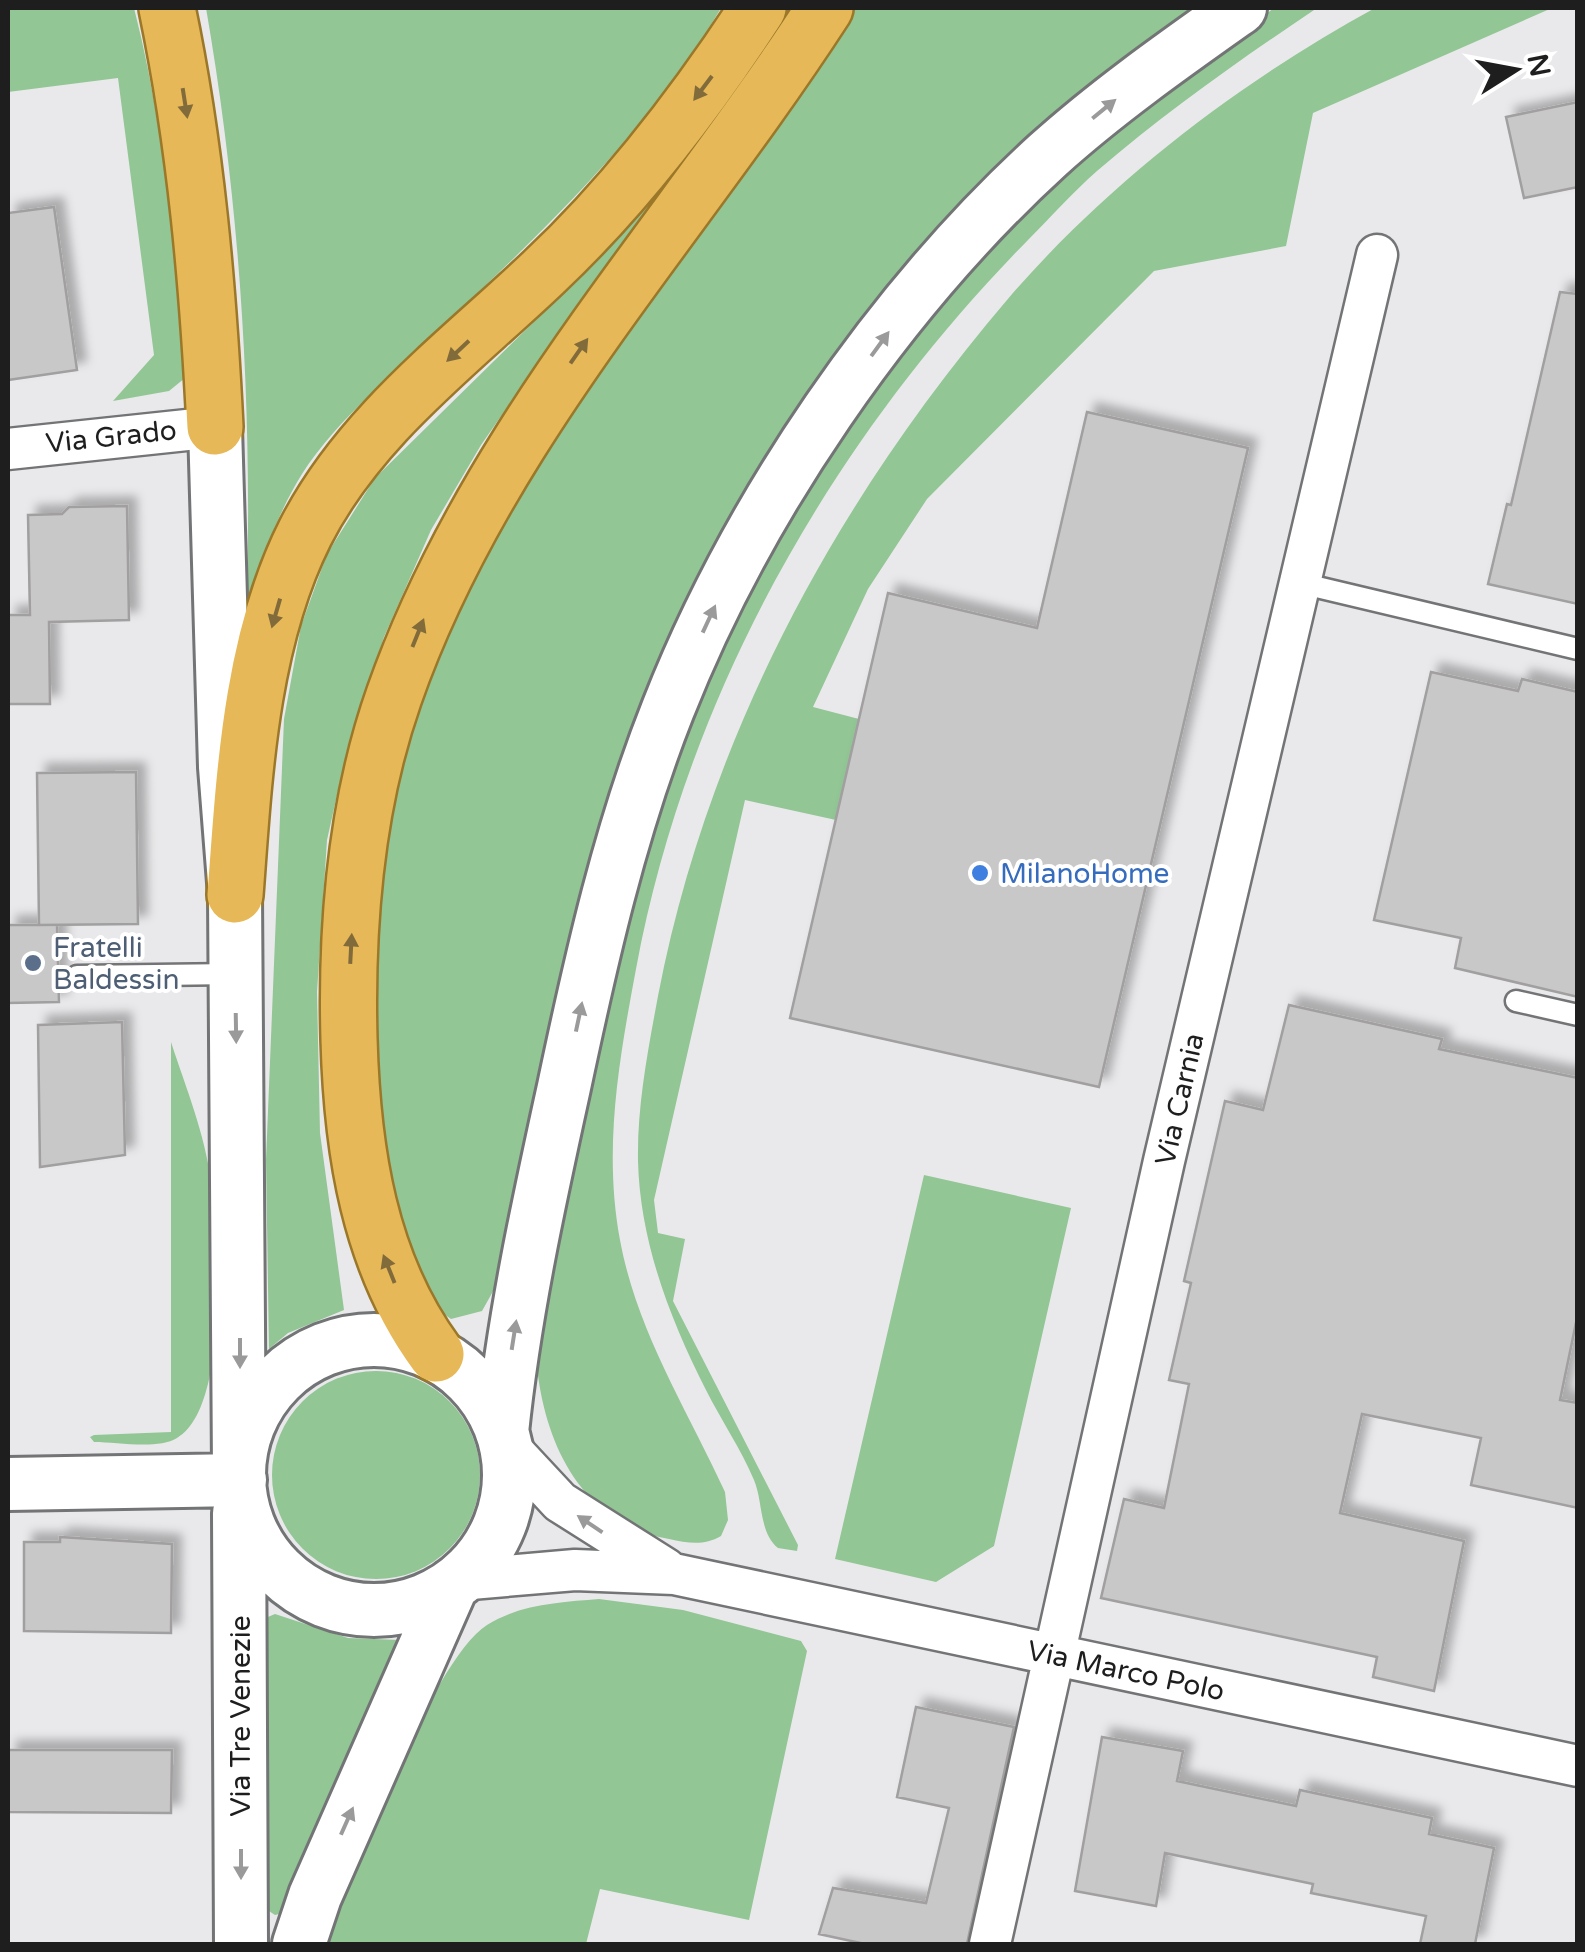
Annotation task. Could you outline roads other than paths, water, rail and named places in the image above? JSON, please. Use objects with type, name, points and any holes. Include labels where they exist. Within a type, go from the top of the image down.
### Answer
[{"type":"highway","points":[[168,8],[197,179],[215,427]]},
{"type":"highway","points":[[235,896],[244,777],[266,650],[284,584],[314,517],[370,437],[556,260],[628,184],[718,68],[758,8]]},
{"type":"highway","points":[[436,1354],[403,1302],[366,1202],[350,1081],[348,1011],[358,852],[371,777],[393,698],[460,540],[540,408],[825,8]]},
{"type":"street","points":[[299,1944],[322,1879],[456,1583],[489,1547],[499,1527],[509,1484],[504,1437],[528,1250],[588,975],[668,708],[717,602],[826,417],[902,314],[972,232],[1049,155],[1152,70],[1240,8]]},
{"type":"street","name":"Via Carnia","points":[[990,1944],[1052,1655],[1376,256]]},
{"type":"street","name":"Via Grado","points":[[8,448],[215,427]]},
{"type":"street","points":[[215,427],[224,767],[235,896],[239,1478],[244,1511],[263,1552],[294,1584],[355,1610],[388,1610],[421,1602],[456,1583]]},
{"type":"street","points":[[239,1478],[245,1434],[259,1404],[288,1370],[328,1348],[371,1339],[436,1354],[472,1382],[504,1437]]},
{"type":"street","name":"Via Marco Polo","points":[[504,1437],[560,1502],[674,1574]]},
{"type":"street","points":[[8,1484],[239,1478]]},
{"type":"street","name":"Via Tre Venezie","points":[[239,1478],[241,1944]]},
{"type":"street","name":"Via Marco Polo","points":[[456,1583],[575,1570],[674,1574],[1578,1766]]},
{"type":"lane","points":[[1300,583],[1578,649]]},
{"type":"lane","points":[[77,976],[236,974]]},
{"type":"lane","points":[[1516,1001],[1578,1015]]},
{"type":"place","name":"MilanoHome","points":[[980,873]]},
{"type":"place","name":"Fratelli Baldessin","points":[[33,963]]}]
